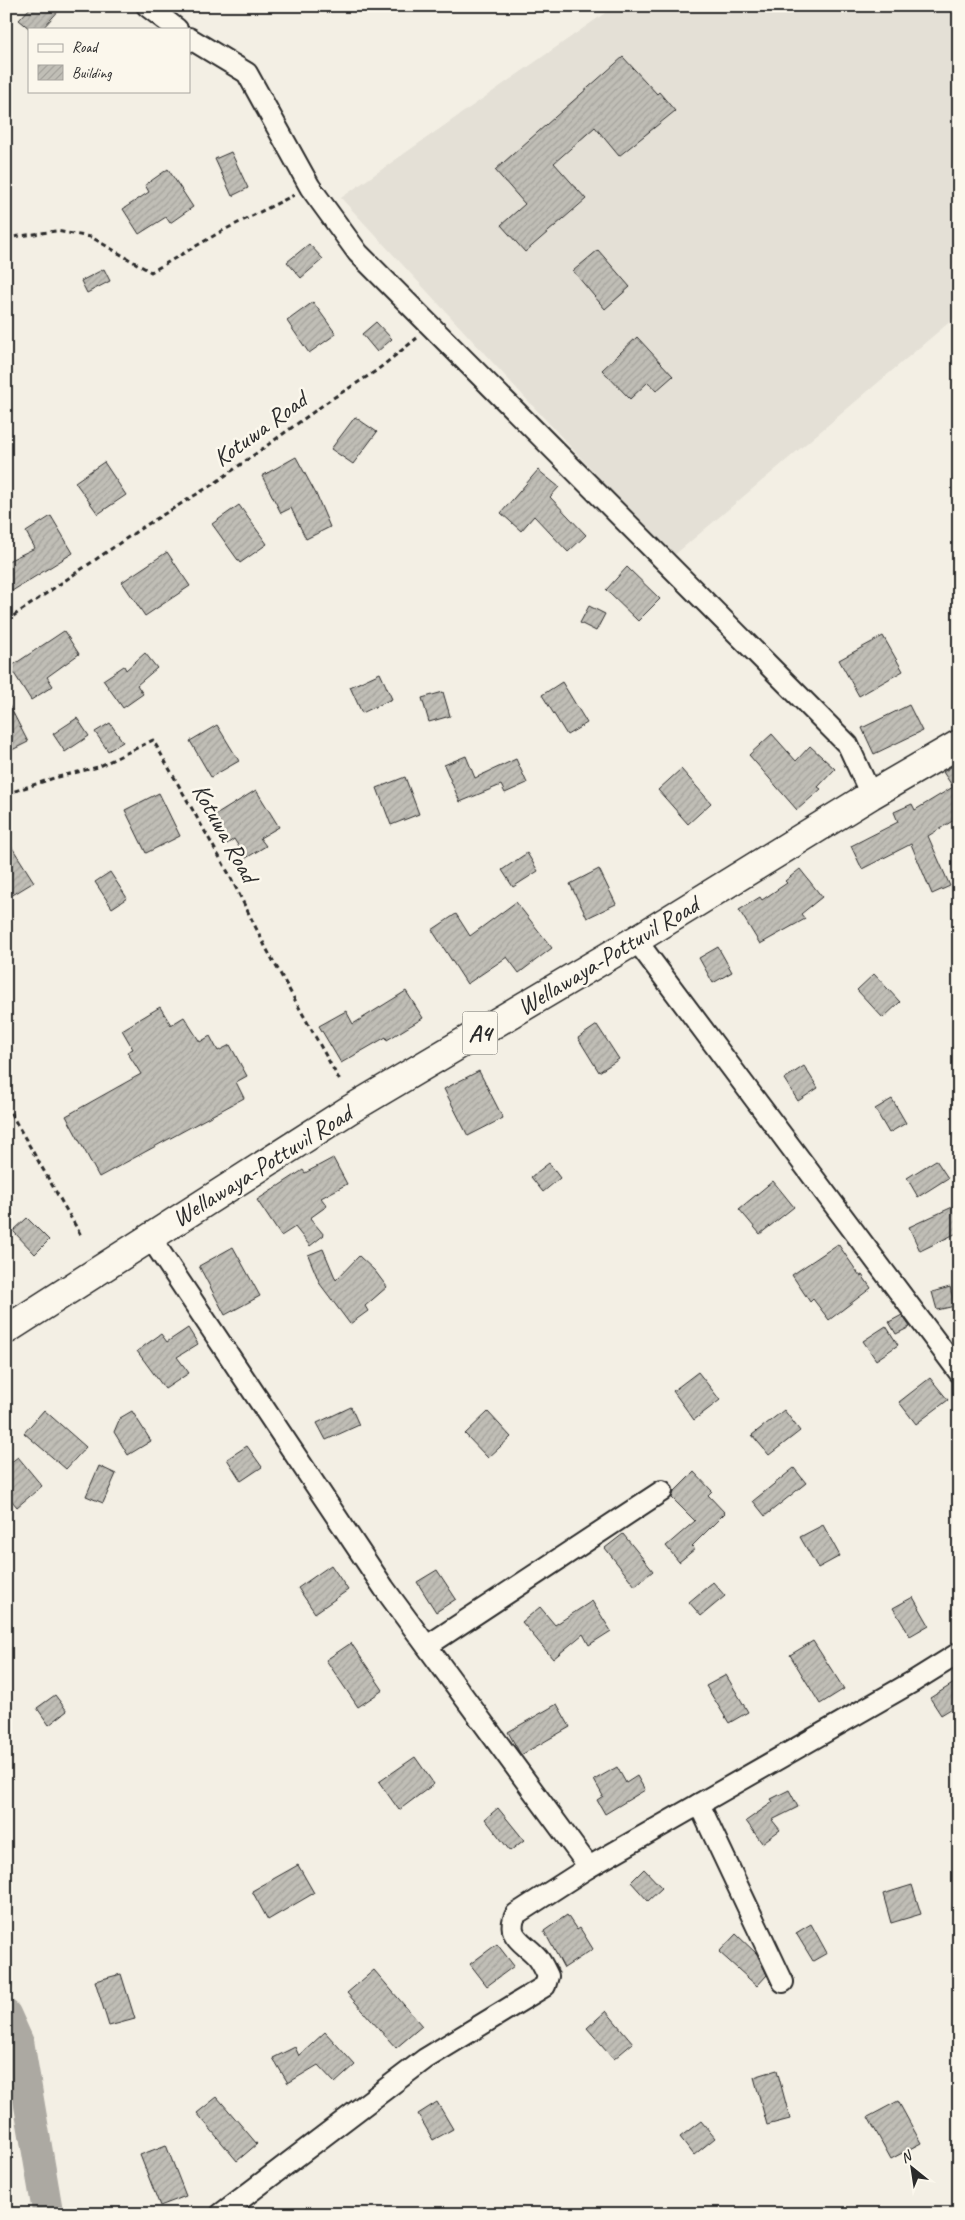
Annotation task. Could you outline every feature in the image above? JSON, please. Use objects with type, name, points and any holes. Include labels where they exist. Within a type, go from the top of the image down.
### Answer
[{"type":"highway","name":"Wellawaya-Pottuvil Road","points":[[6,1330],[349,1110],[636,940],[871,795],[959,744]]},
{"type":"street","points":[[147,6],[176,28]]},
{"type":"street","points":[[190,39],[247,73],[310,187],[358,253],[848,745],[871,795]]},
{"type":"street","points":[[636,940],[959,1372]]},
{"type":"street","points":[[150,1238],[378,1580],[589,1867]]},
{"type":"street","points":[[427,1646],[662,1491]]},
{"type":"street","points":[[221,2214],[425,2059],[545,1986],[548,1976],[539,1959],[514,1935],[512,1922],[516,1914],[589,1867],[905,1686],[959,1653]]},
{"type":"street","points":[[699,1804],[783,1982]]},
{"type":"path","points":[[6,238],[56,231],[92,237],[151,272],[222,231],[310,187]]},
{"type":"path","name":"Kotuwa Road","points":[[6,622],[143,527],[215,483],[330,400],[376,371],[431,327]]},
{"type":"path","name":"Kotuwa Road","points":[[6,794],[98,767],[153,740],[229,874],[266,948],[340,1082]]},
{"type":"path","points":[[6,1105],[82,1238]]},
{"type":"shaded area","points":[[615,6],[959,6],[959,314],[672,557],[341,198]]},
{"type":"building","points":[[32,6],[63,6],[43,28],[29,28],[19,20]]},
{"type":"building","points":[[623,57],[657,94],[659,92],[675,111],[619,156],[595,127],[554,163],[586,199],[525,252],[501,225],[525,204],[495,170]]},
{"type":"building","points":[[231,152],[248,188],[232,196],[215,159]]},
{"type":"building","points":[[168,169],[193,207],[170,223],[166,217],[139,234],[123,209],[149,192],[145,185]]},
{"type":"building","points":[[309,244],[323,259],[301,278],[287,262]]},
{"type":"building","points":[[598,250],[630,287],[605,309],[573,271]]},
{"type":"building","points":[[104,269],[110,281],[87,293],[81,281]]},
{"type":"building","points":[[313,302],[336,334],[309,353],[287,321]]},
{"type":"building","points":[[376,322],[392,339],[377,352],[362,334]]},
{"type":"building","points":[[637,337],[673,376],[656,391],[648,382],[630,399],[602,370]]},
{"type":"building","points":[[355,417],[377,432],[353,464],[331,449]]},
{"type":"building","points":[[296,457],[316,494],[330,527],[306,539],[291,508],[281,513],[262,476]]},
{"type":"building","points":[[104,462],[126,495],[98,514],[75,482]]},
{"type":"building","points":[[538,470],[559,487],[550,497],[586,535],[568,552],[534,516],[521,531],[501,513]]},
{"type":"building","points":[[239,505],[267,544],[240,563],[212,524]]},
{"type":"building","points":[[51,516],[73,553],[12,591],[6,581],[6,562],[35,548],[26,532]]},
{"type":"building","points":[[167,552],[190,586],[145,616],[122,582]]},
{"type":"building","points":[[627,567],[660,599],[638,621],[606,590]]},
{"type":"building","points":[[589,606],[605,614],[596,631],[580,623]]},
{"type":"building","points":[[64,631],[79,654],[47,677],[53,686],[31,700],[10,667]]},
{"type":"building","points":[[883,636],[903,671],[859,696],[839,660]]},
{"type":"building","points":[[145,653],[157,668],[137,685],[143,694],[123,708],[103,680],[124,666],[126,670]]},
{"type":"building","points":[[380,673],[392,699],[362,713],[350,687]]},
{"type":"building","points":[[562,682],[587,723],[567,735],[542,695]]},
{"type":"building","points":[[443,692],[450,716],[429,722],[422,698]]},
{"type":"building","points":[[6,699],[28,742],[6,753]]},
{"type":"building","points":[[909,705],[922,731],[874,754],[862,728]]},
{"type":"building","points":[[77,718],[89,736],[65,752],[53,734]]},
{"type":"building","points":[[110,723],[123,742],[108,751],[95,732]]},
{"type":"building","points":[[217,725],[239,761],[211,777],[190,741]]},
{"type":"building","points":[[772,734],[796,761],[810,746],[835,769],[818,787],[821,789],[797,810],[749,755]]},
{"type":"building","points":[[466,756],[475,778],[516,759],[527,783],[505,793],[501,785],[460,802],[444,765]]},
{"type":"building","points":[[959,762],[959,817],[928,836],[950,886],[932,894],[911,844],[862,869],[851,846],[898,822],[894,812],[912,804],[915,810],[953,787],[943,772]]},
{"type":"building","points":[[681,769],[711,803],[688,824],[658,790]]},
{"type":"building","points":[[405,777],[419,814],[391,825],[377,788]]},
{"type":"building","points":[[256,790],[279,827],[260,838],[266,846],[246,858],[234,839],[227,844],[211,818]]},
{"type":"building","points":[[159,793],[180,836],[146,853],[125,810]]},
{"type":"building","points":[[6,838],[34,882],[6,899]]},
{"type":"building","points":[[527,853],[538,871],[513,887],[502,870]]},
{"type":"building","points":[[599,869],[616,904],[587,918],[570,884]]},
{"type":"building","points":[[800,869],[822,897],[801,914],[805,919],[760,944],[739,910],[760,897],[762,900],[787,883],[785,881]]},
{"type":"building","points":[[110,872],[127,898],[112,908],[95,882]]},
{"type":"building","points":[[516,902],[552,948],[519,973],[507,957],[467,984],[432,930],[456,914],[470,936]]},
{"type":"building","points":[[718,947],[732,972],[713,983],[699,958]]},
{"type":"building","points":[[874,974],[900,1002],[883,1018],[857,990]]},
{"type":"building","points":[[406,991],[423,1018],[387,1040],[386,1037],[341,1063],[319,1026],[346,1011],[353,1024]]},
{"type":"building","points":[[160,1007],[171,1025],[184,1017],[200,1042],[210,1036],[218,1051],[230,1045],[247,1076],[236,1082],[244,1098],[99,1177],[66,1116],[141,1074],[127,1052],[133,1049],[122,1030]]},
{"type":"building","points":[[597,1025],[619,1059],[599,1072],[578,1038]]},
{"type":"building","points":[[804,1066],[818,1088],[798,1101],[784,1079]]},
{"type":"building","points":[[479,1071],[503,1118],[468,1136],[444,1089]]},
{"type":"building","points":[[892,1099],[906,1123],[889,1133],[875,1109]]},
{"type":"building","points":[[333,1158],[347,1184],[321,1198],[327,1206],[310,1218],[324,1235],[310,1246],[295,1227],[281,1236],[257,1200],[303,1170],[305,1173]]},
{"type":"building","points":[[936,1160],[948,1178],[918,1197],[907,1178]]},
{"type":"building","points":[[549,1163],[560,1178],[543,1192],[531,1177]]},
{"type":"building","points":[[773,1181],[794,1207],[760,1234],[739,1209]]},
{"type":"building","points":[[959,1204],[959,1232],[920,1251],[909,1227]]},
{"type":"building","points":[[27,1218],[49,1240],[35,1254],[13,1231]]},
{"type":"building","points":[[838,1244],[860,1276],[862,1275],[871,1288],[829,1320],[813,1299],[810,1302],[792,1275]]},
{"type":"building","points":[[233,1247],[260,1296],[225,1315],[199,1266]]},
{"type":"building","points":[[323,1249],[336,1280],[359,1256],[375,1271],[387,1287],[365,1306],[368,1311],[350,1324],[320,1284],[308,1255]]},
{"type":"building","points":[[950,1287],[955,1306],[937,1310],[932,1292]]},
{"type":"building","points":[[902,1315],[910,1327],[896,1334],[889,1322]]},
{"type":"building","points":[[886,1326],[898,1345],[876,1360],[863,1341]]},
{"type":"building","points":[[188,1328],[198,1344],[177,1357],[189,1373],[165,1389],[137,1351],[161,1334],[167,1342]]},
{"type":"building","points":[[698,1372],[720,1400],[694,1420],[673,1391]]},
{"type":"building","points":[[930,1378],[948,1400],[916,1424],[899,1402]]},
{"type":"building","points":[[351,1407],[359,1425],[326,1440],[317,1423]]},
{"type":"building","points":[[44,1410],[86,1447],[66,1469],[24,1433]]},
{"type":"building","points":[[784,1410],[800,1431],[769,1455],[752,1435]]},
{"type":"building","points":[[132,1411],[151,1441],[128,1455],[114,1432],[120,1418]]},
{"type":"building","points":[[488,1412],[511,1437],[488,1458],[465,1434]]},
{"type":"building","points":[[247,1446],[262,1467],[241,1481],[227,1459]]},
{"type":"building","points":[[18,1457],[42,1486],[17,1507],[6,1494],[6,1466]]},
{"type":"building","points":[[99,1466],[116,1474],[103,1503],[86,1496]]},
{"type":"building","points":[[794,1468],[806,1483],[765,1516],[753,1501]]},
{"type":"building","points":[[694,1472],[712,1491],[708,1495],[725,1513],[692,1546],[695,1549],[679,1562],[666,1546],[695,1521],[672,1498],[674,1492]]},
{"type":"building","points":[[823,1525],[840,1556],[818,1568],[800,1537]]},
{"type":"building","points":[[623,1534],[653,1571],[635,1586],[605,1548]]},
{"type":"building","points":[[331,1565],[348,1590],[315,1613],[298,1588]]},
{"type":"building","points":[[437,1570],[456,1599],[436,1612],[417,1582]]},
{"type":"building","points":[[713,1582],[725,1596],[701,1616],[689,1602]]},
{"type":"building","points":[[913,1597],[929,1625],[910,1636],[893,1608]]},
{"type":"building","points":[[592,1601],[611,1631],[589,1645],[583,1634],[553,1659],[522,1622],[540,1607],[555,1625]]},
{"type":"building","points":[[813,1641],[844,1689],[820,1704],[790,1655]]},
{"type":"building","points":[[351,1643],[383,1690],[358,1707],[326,1660]]},
{"type":"building","points":[[726,1675],[748,1712],[729,1723],[706,1686]]},
{"type":"building","points":[[959,1680],[959,1704],[941,1715],[930,1698]]},
{"type":"building","points":[[55,1695],[67,1711],[49,1725],[37,1708]]},
{"type":"building","points":[[557,1704],[570,1727],[521,1755],[508,1732]]},
{"type":"building","points":[[415,1757],[434,1784],[399,1810],[379,1782]]},
{"type":"building","points":[[617,1767],[626,1783],[637,1776],[645,1790],[605,1814],[597,1800],[603,1796],[594,1780]]},
{"type":"building","points":[[789,1790],[798,1807],[772,1820],[780,1830],[762,1843],[746,1821],[773,1802],[771,1799]]},
{"type":"building","points":[[498,1808],[524,1840],[510,1851],[485,1819]]},
{"type":"building","points":[[298,1865],[314,1893],[268,1920],[252,1891]]},
{"type":"building","points":[[644,1869],[662,1888],[648,1901],[631,1882]]},
{"type":"building","points":[[912,1885],[921,1914],[891,1923],[883,1894]]},
{"type":"building","points":[[567,1915],[577,1930],[580,1928],[593,1949],[564,1968],[544,1931]]},
{"type":"building","points":[[811,1924],[827,1953],[813,1961],[796,1933]]},
{"type":"building","points":[[736,1934],[757,1954],[767,1975],[757,1986],[719,1952]]},
{"type":"building","points":[[497,1944],[514,1966],[487,1986],[470,1964]]},
{"type":"building","points":[[374,1970],[422,2026],[396,2048],[347,1993]]},
{"type":"building","points":[[121,1974],[135,2019],[109,2026],[95,1981]]},
{"type":"building","points":[[606,2011],[633,2043],[614,2059],[587,2028]]},
{"type":"building","points":[[325,2032],[355,2065],[335,2083],[318,2065],[288,2083],[273,2058],[295,2047],[299,2056]]},
{"type":"building","points":[[777,2070],[790,2119],[767,2125],[754,2077]]},
{"type":"building","points":[[217,2097],[257,2144],[237,2161],[197,2113]]},
{"type":"building","points":[[898,2101],[921,2143],[891,2159],[868,2117]]},
{"type":"building","points":[[437,2102],[453,2129],[433,2140],[418,2114]]},
{"type":"building","points":[[701,2121],[715,2138],[694,2155],[680,2137]]},
{"type":"building","points":[[166,2145],[186,2196],[160,2206],[140,2155]]},
{"type":"waterway","points":[[6,2015],[19,2044],[48,2214]]}]
